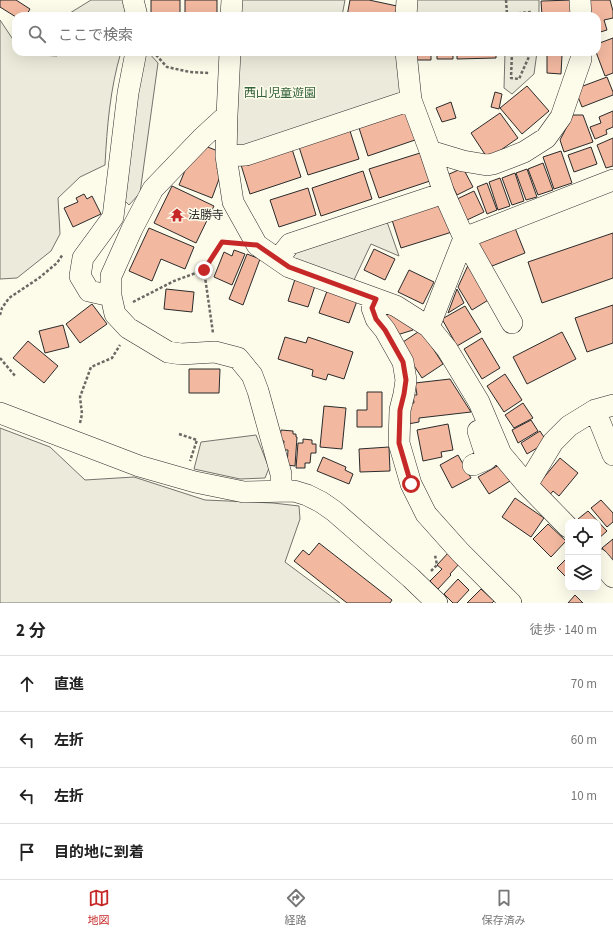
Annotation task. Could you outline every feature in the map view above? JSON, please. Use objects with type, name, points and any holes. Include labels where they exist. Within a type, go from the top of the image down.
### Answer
[{"type":"street","points":[[134,0],[136,12]]},
{"type":"street","points":[[231,12],[232,0]]},
{"type":"street","points":[[406,12],[407,0]]},
{"type":"street","points":[[580,0],[580,12]]},
{"type":"street","points":[[116,112],[126,56]]},
{"type":"street","points":[[135,56],[128,93],[113,217],[83,258],[80,276],[89,291],[113,305],[130,329],[168,352],[180,354],[214,352],[238,358],[252,375],[258,391],[281,474],[281,491]]},
{"type":"street","points":[[406,56],[411,100],[444,193],[464,238],[512,323]]},
{"type":"street","points":[[430,151],[463,161],[481,164],[493,164],[524,152],[546,138],[561,117],[581,56]]},
{"type":"street","points":[[229,62],[226,156],[233,202],[257,245],[289,267],[396,306],[429,327],[447,349],[479,402],[501,454],[527,485],[565,524]]},
{"type":"street","points":[[226,156],[246,155],[411,100]]},
{"type":"street","points":[[113,305],[111,276],[132,228],[153,189],[227,114]]},
{"type":"street","points":[[429,327],[464,238],[613,180]]},
{"type":"street","points":[[278,260],[290,244],[444,193]]},
{"type":"street","points":[[376,299],[372,308],[376,319],[385,330],[403,362],[406,380],[400,410],[399,443],[411,484],[428,516],[460,552],[511,603]]},
{"type":"street","points":[[527,485],[553,442],[569,426],[604,408],[613,455]]},
{"type":"street","points":[[473,465],[487,459],[474,419],[483,412]]},
{"type":"street","points":[[0,413],[139,466],[196,482],[244,492],[294,491],[308,495],[334,511],[415,589],[437,603]]},
{"type":"street","points":[[601,563],[613,577]]},
{"type":"path","points":[[506,0],[507,12]]},
{"type":"path","points":[[157,56],[167,67],[190,72],[218,74],[229,62]]},
{"type":"path","points":[[512,56],[511,78],[519,79],[529,56]]},
{"type":"path","points":[[113,305],[127,305],[174,281],[204,270],[222,242],[257,245]]},
{"type":"path","points":[[0,315],[1,308],[9,298],[39,278],[57,263],[64,252]]},
{"type":"path","points":[[204,270],[213,333]]},
{"type":"path","points":[[76,442],[82,414],[80,397],[91,367],[112,358],[130,329]]},
{"type":"path","points":[[0,358],[16,376]]},
{"type":"path","points":[[180,434],[196,440],[185,479]]},
{"type":"path","points":[[415,589],[437,564],[436,555],[432,550]]},
{"type":"green space","points":[[91,0],[124,0],[126,12],[72,12]]},
{"type":"green space","points":[[240,0],[345,0],[343,12],[240,12]]},
{"type":"green space","points":[[414,0],[539,0],[539,12],[413,12]]},
{"type":"green space","points":[[0,20],[12,38],[12,56],[120,56],[114,80],[110,108],[105,165],[80,177],[58,198],[60,234],[51,251],[17,278],[0,279]]},
{"type":"green space","points":[[141,56],[152,56],[158,63],[140,193],[129,205],[124,200]]},
{"type":"green space","name":"西山児童遊園","points":[[239,56],[399,56],[403,98],[236,150]]},
{"type":"green space","points":[[505,56],[536,56],[534,74],[512,94],[504,88]]},
{"type":"green space","points":[[0,428],[50,447],[85,480],[134,477],[205,500],[273,503],[299,506],[300,519],[285,562],[340,603],[0,603]]},
{"type":"green space","points":[[256,435],[269,468],[265,478],[240,479],[194,469],[201,442]]},
{"type":"shaded area","points":[[386,219],[399,256],[371,244],[354,280],[290,257],[297,247]]},
{"type":"building","points":[[0,0],[16,0],[30,9],[28,12],[12,12],[12,14],[0,7]]},
{"type":"building","points":[[151,0],[180,0],[180,12],[151,12]]},
{"type":"building","points":[[185,0],[217,0],[217,12],[185,12]]},
{"type":"building","points":[[350,0],[369,0],[397,6],[396,12],[348,12]]},
{"type":"building","points":[[573,0],[574,12],[542,12],[541,1]]},
{"type":"building","points":[[590,0],[610,0],[613,18],[604,20],[607,30],[601,32],[601,12],[590,12]]},
{"type":"building","points":[[613,38],[613,73],[605,76],[598,56],[601,56],[601,42]]},
{"type":"building","points":[[413,56],[431,56],[431,60],[413,60]]},
{"type":"building","points":[[437,56],[453,56],[453,59],[437,59]]},
{"type":"building","points":[[457,56],[496,56],[496,58],[457,59]]},
{"type":"building","points":[[547,56],[562,56],[561,74],[547,73]]},
{"type":"building","points":[[607,77],[613,95],[582,107],[575,89]]},
{"type":"building","points":[[527,86],[549,111],[522,134],[500,108]]},
{"type":"building","points":[[495,92],[502,94],[499,109],[491,107]]},
{"type":"building","points":[[451,102],[456,118],[442,122],[436,108]]},
{"type":"building","points":[[409,111],[418,139],[368,156],[359,128]]},
{"type":"building","points":[[613,111],[613,127],[606,130],[607,134],[595,139],[590,127],[601,123],[599,117]]},
{"type":"building","points":[[500,113],[518,138],[488,159],[471,133]]},
{"type":"building","points":[[573,115],[583,115],[593,142],[564,152],[560,140]]},
{"type":"building","points":[[350,131],[359,159],[308,175],[299,147]]},
{"type":"building","points":[[613,138],[613,166],[606,168],[597,145]]},
{"type":"building","points":[[200,144],[223,153],[217,169],[222,171],[212,198],[179,185],[191,156]]},
{"type":"building","points":[[591,147],[597,164],[574,172],[568,155]]},
{"type":"building","points":[[292,149],[301,177],[250,194],[241,165]]},
{"type":"building","points":[[561,151],[572,183],[554,189],[543,157]]},
{"type":"building","points":[[420,153],[430,181],[379,198],[369,169]]},
{"type":"building","points":[[543,163],[553,190],[538,195],[528,169]]},
{"type":"building","points":[[463,168],[473,187],[457,195],[447,175]]},
{"type":"building","points":[[527,169],[537,197],[526,200],[516,173]]},
{"type":"building","points":[[363,171],[372,199],[321,216],[312,188]]},
{"type":"building","points":[[515,173],[524,201],[512,205],[502,178]]},
{"type":"building","points":[[500,178],[510,206],[498,210],[489,182]]},
{"type":"building","points":[[487,183],[497,210],[487,214],[477,187]]},
{"type":"building","name":"法勝寺","points":[[172,186],[214,206],[196,243],[154,223]]},
{"type":"building","points":[[308,188],[316,215],[279,227],[270,200]]},
{"type":"building","points":[[474,191],[484,212],[467,220],[457,199]]},
{"type":"building","points":[[84,194],[87,199],[92,196],[101,214],[73,227],[64,208],[78,202],[76,198]]},
{"type":"building","points":[[443,203],[452,232],[401,248],[392,220]]},
{"type":"building","points":[[149,228],[194,247],[185,269],[161,259],[152,281],[129,271]]},
{"type":"building","points":[[515,228],[525,253],[487,268],[477,242]]},
{"type":"building","points":[[613,233],[613,278],[542,303],[528,262]]},
{"type":"building","points":[[374,249],[395,259],[385,280],[364,270]]},
{"type":"building","points":[[234,250],[245,254],[232,285],[214,277],[224,252],[232,256]]},
{"type":"building","points":[[247,254],[260,259],[243,305],[229,299]]},
{"type":"building","points":[[470,261],[490,299],[472,310],[458,287]]},
{"type":"building","points":[[409,270],[434,282],[423,304],[398,292]]},
{"type":"building","points":[[295,279],[315,286],[308,307],[288,301]]},
{"type":"building","points":[[166,289],[194,292],[192,312],[164,309]]},
{"type":"building","points":[[457,289],[464,303],[448,313]]},
{"type":"building","points":[[327,291],[357,301],[349,323],[319,313]]},
{"type":"building","points":[[92,304],[107,324],[80,343],[66,324]]},
{"type":"building","points":[[613,305],[613,343],[587,352],[575,318]]},
{"type":"building","points":[[465,306],[481,332],[457,346],[442,319]]},
{"type":"building","points":[[391,311],[414,323],[413,330],[397,335],[382,315]]},
{"type":"building","points":[[63,325],[69,347],[45,353],[39,331]]},
{"type":"building","points":[[421,330],[443,364],[422,378],[400,344]]},
{"type":"building","points":[[562,332],[576,359],[527,384],[513,357]]},
{"type":"building","points":[[285,337],[306,343],[308,337],[353,352],[344,379],[328,374],[326,380],[312,376],[313,370],[278,359]]},
{"type":"building","points":[[482,338],[500,368],[482,379],[464,349]]},
{"type":"building","points":[[28,341],[58,366],[44,383],[13,358]]},
{"type":"building","points":[[189,369],[220,369],[219,393],[189,393]]},
{"type":"building","points":[[505,374],[522,400],[504,412],[487,386]]},
{"type":"building","points":[[450,379],[471,412],[419,418],[419,422],[408,424],[406,404],[414,403],[413,395],[417,395],[415,383]]},
{"type":"building","points":[[367,392],[382,392],[382,427],[357,427],[357,410],[367,410]]},
{"type":"building","points":[[523,403],[533,418],[514,428],[505,415]]},
{"type":"building","points":[[324,406],[346,408],[342,449],[320,447]]},
{"type":"building","points":[[531,420],[538,431],[518,443],[512,430]]},
{"type":"building","points":[[448,424],[453,450],[441,452],[442,457],[423,461],[417,430]]},
{"type":"building","points":[[281,430],[293,431],[293,434],[296,434],[295,466],[287,465],[288,450],[283,450],[284,441],[280,440]]},
{"type":"building","points":[[540,431],[547,442],[527,454],[521,443]]},
{"type":"building","points":[[303,439],[312,440],[312,444],[316,444],[316,453],[311,453],[310,463],[305,463],[305,468],[296,468],[298,443],[303,443]]},
{"type":"building","points":[[389,447],[390,471],[360,472],[359,449]]},
{"type":"building","points":[[458,455],[471,478],[452,488],[440,465]]},
{"type":"building","points":[[323,457],[346,467],[345,470],[353,474],[349,484],[317,471]]},
{"type":"building","points":[[560,458],[578,473],[559,496],[553,491],[548,497],[536,487]]},
{"type":"building","points":[[499,465],[510,481],[489,494],[478,477]]},
{"type":"building","points":[[515,498],[544,518],[531,537],[502,517]]},
{"type":"building","points":[[601,500],[613,513],[613,522],[607,527],[591,508]]},
{"type":"building","points":[[588,511],[596,519],[578,519]]},
{"type":"building","points":[[548,524],[565,540],[565,542],[551,557],[533,539]]},
{"type":"building","points":[[601,525],[607,531],[601,536]]},
{"type":"building","points":[[613,539],[613,560],[602,548]]},
{"type":"building","points":[[319,543],[392,600],[390,603],[347,603],[294,561],[303,550],[309,555]]},
{"type":"building","points":[[449,552],[460,563],[438,589],[430,581],[442,569],[437,565]]},
{"type":"building","points":[[565,560],[565,576],[557,568]]},
{"type":"building","points":[[458,579],[469,590],[457,603],[453,603],[444,594]]},
{"type":"building","points":[[481,589],[494,601],[492,603],[467,603]]},
{"type":"building","points":[[575,595],[583,603],[568,603]]},
{"type":"place","name":"法勝寺","points":[[177,215]]},
{"type":"route","points":[[204,270],[222,242],[257,245],[289,267],[376,299],[372,308],[376,319],[394,344],[403,362],[406,380],[400,410],[399,443],[411,484]]}]
